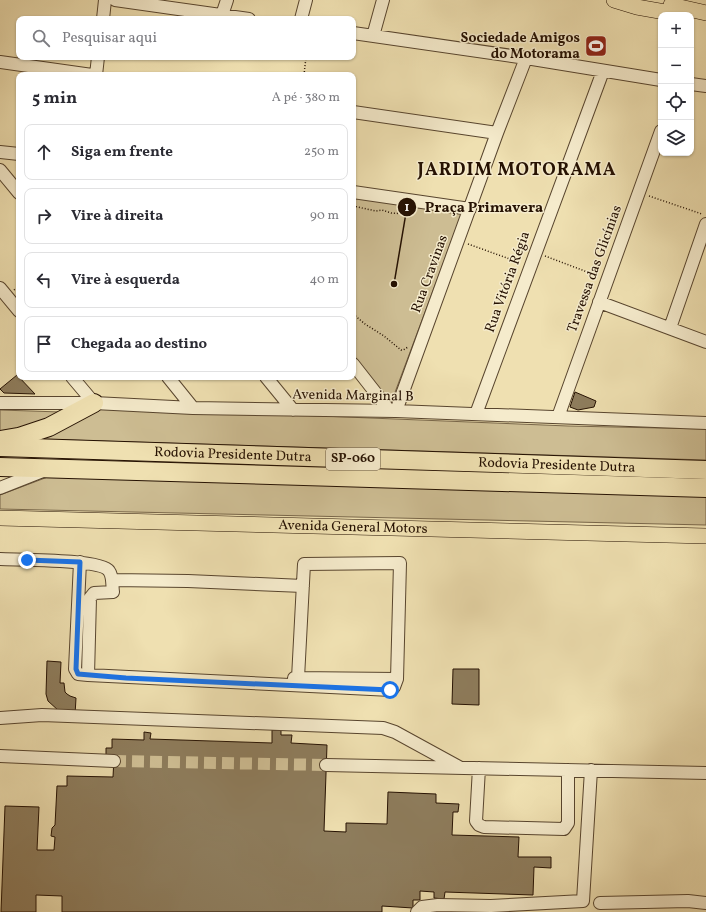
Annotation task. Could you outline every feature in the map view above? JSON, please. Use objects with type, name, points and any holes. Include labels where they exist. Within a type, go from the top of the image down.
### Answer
[{"type":"highway","points":[[0,440],[49,427],[94,403]]},
{"type":"highway","name":"Rodovia Presidente Dutra","points":[[0,448],[706,470]]},
{"type":"highway","name":"Rodovia Presidente Dutra","points":[[0,468],[706,488]]},
{"type":"main road","points":[[614,0],[637,7],[665,12]]},
{"type":"main road","points":[[692,0],[706,4]]},
{"type":"main road","points":[[637,7],[656,5],[660,1],[706,13]]},
{"type":"main road","points":[[694,16],[706,18]]},
{"type":"main road","name":"Avenida General Motors","points":[[0,518],[706,536]]},
{"type":"street","points":[[103,16],[105,0]]},
{"type":"street","points":[[115,0],[152,3],[229,16]]},
{"type":"street","points":[[222,15],[227,0]]},
{"type":"street","points":[[302,16],[306,0]]},
{"type":"street","points":[[373,36],[383,0]]},
{"type":"street","points":[[356,34],[526,58],[658,80]]},
{"type":"street","name":"Rua Cravinas","points":[[392,410],[458,241],[497,132],[526,58]]},
{"type":"street","points":[[96,72],[98,60]]},
{"type":"street","points":[[0,62],[71,72]]},
{"type":"street","name":"Rua Vitória Régia","points":[[476,414],[603,71]]},
{"type":"street","points":[[694,84],[706,86]]},
{"type":"street","points":[[356,112],[497,132]]},
{"type":"street","name":"Travessa das Glicínias","points":[[558,417],[658,140]]},
{"type":"street","points":[[0,152],[16,154]]},
{"type":"street","points":[[0,170],[16,189]]},
{"type":"street","points":[[356,192],[470,209]]},
{"type":"street","points":[[670,328],[706,224]]},
{"type":"street","points":[[0,288],[16,307]]},
{"type":"street","points":[[599,302],[706,342]]},
{"type":"street","points":[[356,368],[392,410]]},
{"type":"street","points":[[75,380],[94,403]]},
{"type":"street","points":[[170,380],[193,408]]},
{"type":"street","points":[[268,380],[293,410]]},
{"type":"street","name":"Avenida Marginal B","points":[[0,403],[94,403],[193,408],[293,410],[392,410],[706,422]]},
{"type":"street","points":[[0,488],[48,469]]},
{"type":"street","points":[[0,559],[80,562],[101,565],[109,571],[112,580],[113,592],[94,593],[90,598],[88,675]]},
{"type":"street","points":[[80,562],[76,669],[78,674],[390,690],[394,687],[397,679],[400,563],[304,564],[298,678]]},
{"type":"street","points":[[112,580],[188,581],[303,586]]},
{"type":"street","points":[[258,684],[262,677],[397,679]]},
{"type":"street","points":[[0,718],[42,716],[383,728],[395,732],[458,767]]},
{"type":"street","points":[[0,756],[114,761]]},
{"type":"street","points":[[326,765],[706,773]]},
{"type":"street","points":[[479,768],[476,821],[484,828],[564,829],[568,823],[568,770]]},
{"type":"street","points":[[583,902],[591,770]]},
{"type":"street","points":[[417,912],[422,908],[438,905],[491,909],[583,902],[600,908],[688,901],[706,903]]},
{"type":"path","points":[[304,72],[306,60]]},
{"type":"path","points":[[638,192],[706,215]]},
{"type":"path","points":[[356,207],[376,211],[382,210],[391,213],[408,214],[419,210]]},
{"type":"path","points":[[458,241],[530,266]]},
{"type":"path","points":[[536,252],[607,279]]},
{"type":"path","points":[[356,316],[401,350],[407,349],[409,345]]},
{"type":"shaded area","points":[[356,197],[462,213],[391,403],[356,359]]},
{"type":"shaded area","points":[[98,407],[568,426],[706,429],[706,460],[38,439]]},
{"type":"shaded area","points":[[0,410],[61,412],[45,422],[0,434]]},
{"type":"shaded area","points":[[53,475],[706,494],[706,525],[0,509],[0,495]]},
{"type":"building","points":[[16,376],[16,380],[22,380],[35,394],[4,393],[0,389]]},
{"type":"building","points":[[575,392],[596,401],[594,407],[578,410],[570,407]]},
{"type":"building","points":[[47,661],[61,662],[60,683],[64,683],[65,692],[67,694],[76,698],[75,715],[59,711],[48,701],[46,694]]},
{"type":"building","points":[[453,669],[479,669],[479,705],[452,704]]},
{"type":"building","points":[[272,730],[281,730],[281,735],[292,735],[291,743],[327,745],[324,831],[346,832],[346,823],[387,824],[388,792],[436,794],[436,803],[459,804],[458,812],[453,812],[452,835],[519,837],[518,857],[551,857],[551,868],[534,867],[533,895],[445,892],[444,899],[434,898],[434,892],[420,891],[420,900],[413,900],[413,908],[382,906],[382,912],[62,912],[62,896],[36,895],[36,912],[1,912],[5,806],[39,807],[37,850],[54,850],[55,837],[51,836],[52,828],[55,825],[57,786],[67,786],[67,776],[113,777],[114,758],[106,758],[106,748],[112,748],[112,739],[144,740],[144,732],[151,733],[150,739],[272,743]]},
{"type":"tunnel","points":[[114,761],[326,765]]},
{"type":"place","name":"Sociedade Amigos do Motorama","points":[[596,46]]},
{"type":"place","name":"Praça Primavera","points":[[394,284]]},
{"type":"district","name":"JARDIM MOTORAMA","points":[[517,170]]},
{"type":"route","points":[[27,560],[80,562],[76,669],[78,674],[126,678],[390,690]]}]
